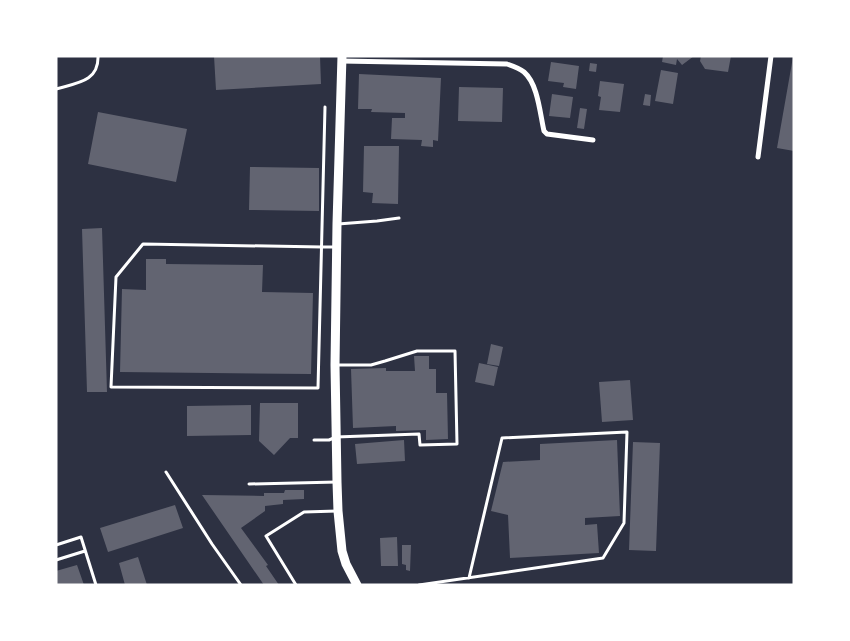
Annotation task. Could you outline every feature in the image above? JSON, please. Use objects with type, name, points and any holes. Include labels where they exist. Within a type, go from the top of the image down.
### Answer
[{"type":"street","points":[[758,157],[771,56]]},
{"type":"street","points":[[357,585],[346,564],[342,551],[338,511],[336,437],[337,224],[342,59],[507,64],[515,66],[530,77],[535,89],[544,131],[547,134],[593,140]]},
{"type":"lane","points":[[56,89],[88,79],[95,74],[98,56]]},
{"type":"lane","points":[[325,107],[322,247],[318,388],[111,387],[116,277],[143,244],[322,247],[337,247]]},
{"type":"lane","points":[[337,224],[399,218]]},
{"type":"lane","points":[[314,440],[329,440],[336,437],[419,434],[420,445],[456,444],[455,352],[417,351],[371,365],[336,365]]},
{"type":"lane","points":[[419,585],[469,578],[603,558],[624,523],[627,432],[502,438],[469,578]]},
{"type":"lane","points":[[166,472],[241,585]]},
{"type":"lane","points":[[249,484],[338,482]]},
{"type":"lane","points":[[296,585],[266,536],[304,512],[338,511]]},
{"type":"lane","points":[[56,545],[81,538],[96,585]]},
{"type":"lane","points":[[56,560],[85,551]]},
{"type":"building","points":[[214,56],[320,56],[321,84],[216,90]]},
{"type":"building","points":[[663,56],[694,56],[682,65],[677,59],[676,65],[662,62]]},
{"type":"building","points":[[701,56],[731,56],[728,72],[705,69],[700,61]]},
{"type":"building","points":[[794,57],[794,151],[777,148]]},
{"type":"building","points":[[551,62],[579,66],[576,89],[563,87],[564,83],[548,81]]},
{"type":"building","points":[[590,63],[597,64],[596,72],[589,71]]},
{"type":"building","points":[[661,70],[678,73],[673,104],[655,101]]},
{"type":"building","points":[[359,74],[441,78],[438,141],[433,140],[433,147],[421,146],[422,140],[391,139],[392,118],[405,118],[405,113],[371,112],[372,109],[358,109]]},
{"type":"building","points":[[600,81],[624,84],[620,112],[599,110],[601,97],[598,96]]},
{"type":"building","points":[[459,87],[503,88],[502,122],[458,121]]},
{"type":"building","points":[[552,94],[573,97],[570,118],[549,116]]},
{"type":"building","points":[[645,94],[651,95],[650,106],[643,105]]},
{"type":"building","points":[[580,108],[587,109],[584,129],[577,128]]},
{"type":"building","points":[[98,112],[187,129],[176,182],[88,164]]},
{"type":"building","points":[[364,146],[399,146],[398,204],[372,203],[373,193],[363,192]]},
{"type":"building","points":[[250,167],[319,168],[319,211],[249,210]]},
{"type":"building","points":[[102,228],[107,392],[87,392],[82,229]]},
{"type":"building","points":[[146,259],[166,259],[166,264],[263,265],[262,292],[313,293],[311,374],[120,372],[122,289],[146,290]]},
{"type":"building","points":[[491,344],[503,347],[499,366],[487,364]]},
{"type":"building","points":[[414,356],[429,356],[429,369],[436,369],[436,393],[447,393],[448,439],[426,440],[426,430],[396,431],[396,426],[353,428],[351,369],[386,368],[386,371],[415,371]]},
{"type":"building","points":[[479,363],[498,367],[494,386],[475,382]]},
{"type":"building","points":[[630,380],[633,420],[602,422],[599,382]]},
{"type":"building","points":[[260,403],[298,403],[298,438],[290,438],[274,455],[259,441]]},
{"type":"building","points":[[251,405],[251,435],[187,436],[187,406]]},
{"type":"building","points":[[404,440],[405,461],[357,464],[355,444]]},
{"type":"building","points":[[617,440],[620,516],[585,518],[585,525],[597,524],[599,553],[510,558],[508,515],[491,511],[503,462],[540,460],[540,444]]},
{"type":"building","points":[[633,442],[660,443],[656,551],[629,550]]},
{"type":"building","points":[[285,490],[304,490],[304,499],[283,500],[283,504],[265,506],[265,511],[241,528],[268,565],[266,566],[279,585],[264,585],[202,495],[264,496],[264,493],[284,493]]},
{"type":"building","points":[[175,505],[183,528],[108,552],[100,528]]},
{"type":"building","points":[[397,537],[398,566],[381,566],[380,538]]},
{"type":"building","points":[[402,545],[411,545],[410,571],[406,570],[406,565],[402,564]]},
{"type":"building","points":[[138,557],[147,585],[125,585],[119,563]]},
{"type":"building","points":[[77,565],[84,585],[56,585],[56,571]]}]
